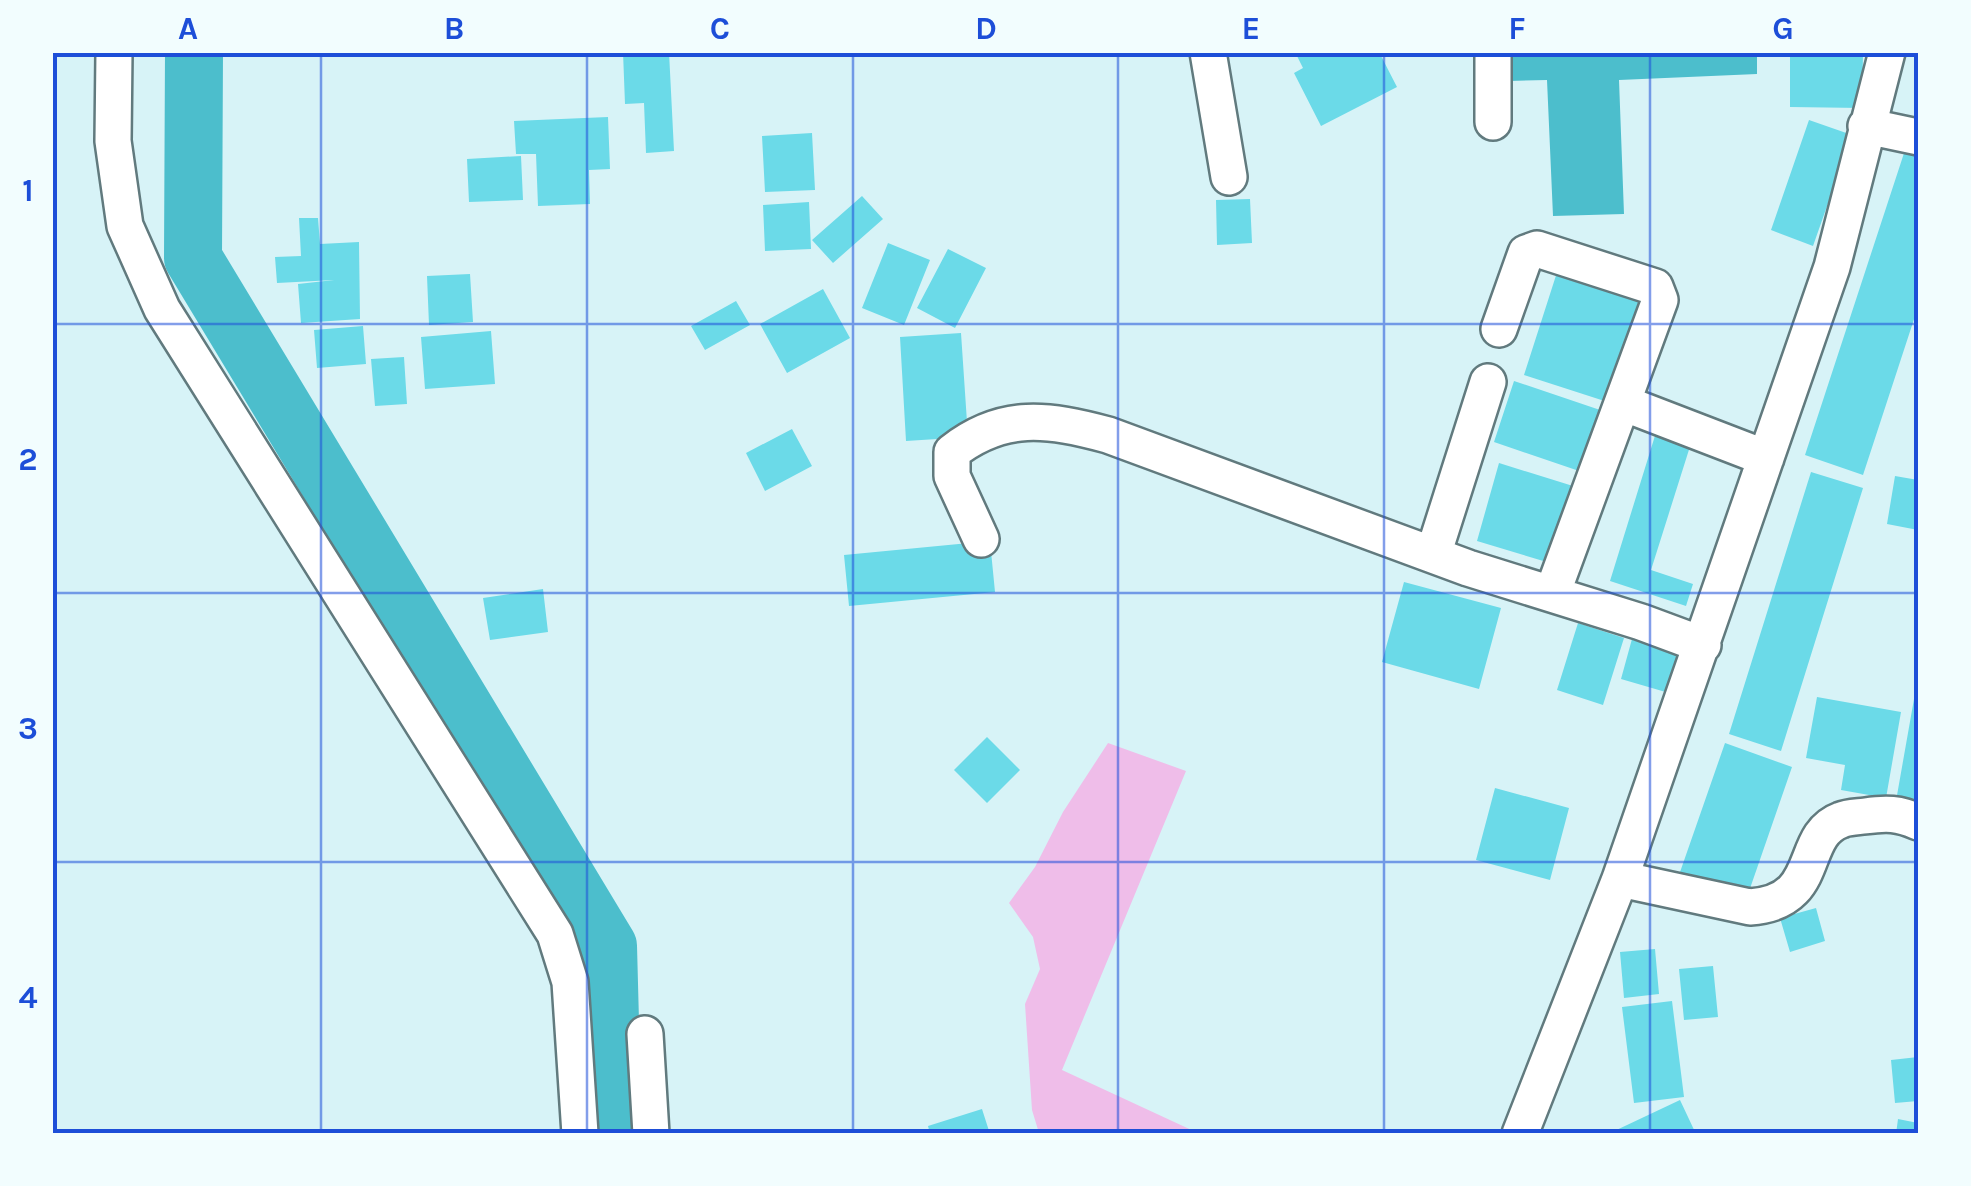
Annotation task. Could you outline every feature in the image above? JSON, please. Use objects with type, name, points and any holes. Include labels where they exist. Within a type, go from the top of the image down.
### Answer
[{"type":"street","points":[[114,52],[113,141],[126,226],[162,309],[555,934],[570,982],[580,1134]]},
{"type":"street","points":[[1208,52],[1229,177]]},
{"type":"street","points":[[1493,52],[1493,122]]},
{"type":"street","points":[[1520,1134],[1620,880],[1832,267],[1887,52]]},
{"type":"street","points":[[1866,126],[1918,137]]},
{"type":"street","points":[[1499,329],[1526,253],[1537,249],[1655,287],[1660,300],[1552,594]]},
{"type":"street","points":[[1434,555],[1488,382]]},
{"type":"street","points":[[1623,403],[1766,458]]},
{"type":"street","points":[[980,538],[952,476],[952,452],[972,436],[1010,423],[1058,422],[1108,435],[1434,555],[1703,645]]},
{"type":"street","points":[[1620,880],[1750,907],[1770,905],[1791,896],[1824,834],[1838,820],[1886,812],[1918,822]]},
{"type":"street","points":[[645,1034],[651,1134]]},
{"type":"shaded area","points":[[1108,743],[1186,771],[1062,1070],[1198,1133],[1039,1133],[1032,1110],[1025,1004],[1040,969],[1033,937],[1009,903],[1035,867],[1063,812]]},
{"type":"water","points":[[1507,53],[1757,53],[1757,74],[1619,80],[1624,214],[1553,216],[1547,80],[1508,81]]},
{"type":"building","points":[[623,52],[669,52],[674,151],[646,153],[644,103],[625,104]]},
{"type":"building","points":[[1295,52],[1332,52],[1334,56],[1341,52],[1379,52],[1397,87],[1321,126],[1294,73],[1303,68]]},
{"type":"building","points":[[1790,52],[1863,52],[1862,108],[1790,107]]},
{"type":"building","points":[[608,117],[610,169],[589,170],[590,204],[538,206],[536,154],[516,154],[514,121]]},
{"type":"building","points":[[1809,120],[1852,135],[1813,246],[1771,230]]},
{"type":"building","points":[[812,133],[815,190],[765,192],[762,136]]},
{"type":"building","points":[[1907,144],[1918,148],[1918,307],[1863,475],[1805,455]]},
{"type":"building","points":[[521,156],[523,200],[469,202],[467,159]]},
{"type":"building","points":[[862,196],[883,219],[833,263],[812,240]]},
{"type":"building","points":[[1250,199],[1252,243],[1217,245],[1216,200]]},
{"type":"building","points":[[809,202],[811,249],[765,251],[763,205]]},
{"type":"building","points":[[299,218],[318,218],[320,244],[359,242],[360,319],[301,323],[298,284],[334,280],[277,283],[275,257],[301,256]]},
{"type":"building","points":[[888,243],[930,260],[904,325],[862,308]]},
{"type":"building","points":[[948,249],[986,268],[955,328],[917,308]]},
{"type":"building","points":[[1560,263],[1655,293],[1620,406],[1524,375]]},
{"type":"building","points":[[470,274],[473,322],[429,325],[427,276]]},
{"type":"building","points":[[823,289],[850,338],[787,373],[760,324]]},
{"type":"building","points":[[736,301],[750,325],[705,350],[691,326]]},
{"type":"building","points":[[363,326],[366,364],[317,368],[314,330]]},
{"type":"building","points":[[491,331],[495,384],[425,389],[421,337]]},
{"type":"building","points":[[961,333],[968,437],[906,441],[900,337]]},
{"type":"building","points":[[404,357],[407,404],[375,406],[371,359]]},
{"type":"building","points":[[1514,381],[1606,412],[1585,473],[1494,442]]},
{"type":"building","points":[[1658,426],[1693,437],[1651,570],[1693,584],[1686,606],[1610,581]]},
{"type":"building","points":[[792,429],[812,466],[765,491],[746,453]]},
{"type":"building","points":[[1499,463],[1573,486],[1550,563],[1477,541]]},
{"type":"building","points":[[1811,472],[1863,488],[1781,751],[1729,734]]},
{"type":"building","points":[[1895,476],[1918,480],[1918,530],[1887,524]]},
{"type":"building","points":[[990,541],[995,592],[849,606],[844,555]]},
{"type":"building","points":[[1404,582],[1501,608],[1479,689],[1382,662]]},
{"type":"building","points":[[543,589],[548,632],[490,640],[483,598]]},
{"type":"building","points":[[1578,623],[1624,638],[1603,705],[1557,690]]},
{"type":"building","points":[[1635,628],[1683,643],[1669,693],[1621,679]]},
{"type":"building","points":[[1918,683],[1918,806],[1896,801]]},
{"type":"building","points":[[1817,697],[1901,712],[1886,798],[1841,790],[1845,765],[1806,758]]},
{"type":"building","points":[[987,737],[1020,770],[987,803],[954,770]]},
{"type":"building","points":[[1725,743],[1792,767],[1746,900],[1679,875]]},
{"type":"building","points":[[1495,788],[1569,808],[1550,880],[1476,860]]},
{"type":"building","points":[[1816,908],[1825,941],[1790,952],[1780,918]]},
{"type":"building","points":[[1655,949],[1659,994],[1624,998],[1620,952]]},
{"type":"building","points":[[1713,966],[1718,1017],[1684,1020],[1679,969]]},
{"type":"building","points":[[1672,1001],[1684,1097],[1634,1103],[1622,1007]]},
{"type":"building","points":[[1918,1057],[1918,1101],[1895,1103],[1891,1060]]},
{"type":"building","points":[[1680,1100],[1696,1134],[1608,1134]]},
{"type":"building","points":[[982,1109],[990,1134],[930,1134],[928,1126]]},
{"type":"building","points":[[1898,1119],[1918,1123],[1918,1134],[1896,1134]]},
{"type":"waterway","points":[[194,52],[193,258],[608,946],[613,1134]]}]
